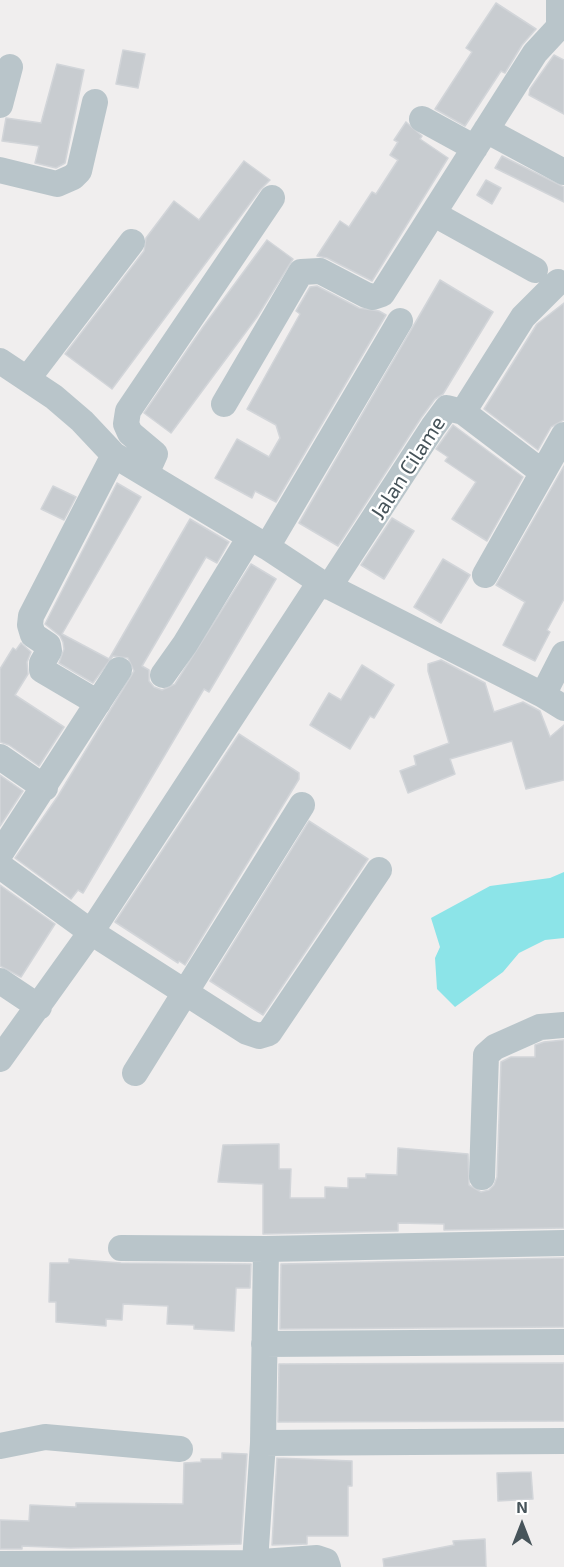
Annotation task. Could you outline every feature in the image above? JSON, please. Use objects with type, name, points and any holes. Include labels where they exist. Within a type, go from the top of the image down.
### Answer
[{"type":"street","points":[[224,404],[301,272],[320,271],[366,295],[382,294],[535,53],[561,27],[559,0]]},
{"type":"street","points":[[0,105],[10,67]]},
{"type":"street","points":[[0,170],[57,184],[73,177],[79,171],[95,102]]},
{"type":"street","points":[[422,119],[481,139],[564,172]]},
{"type":"street","points":[[146,474],[155,454],[130,433],[126,424],[128,411],[272,198]]},
{"type":"street","points":[[434,214],[535,270]]},
{"type":"street","points":[[28,378],[132,242]]},
{"type":"street","name":"Jalan Cilame","points":[[324,584],[447,408],[463,412],[523,317],[558,282]]},
{"type":"street","points":[[163,675],[259,542],[400,321]]},
{"type":"street","points":[[0,361],[28,378],[82,421],[114,456],[259,542],[324,584],[554,701],[564,654]]},
{"type":"street","points":[[463,412],[542,472]]},
{"type":"street","points":[[485,575],[564,435]]},
{"type":"street","points":[[98,703],[42,670],[42,663],[49,651],[48,645],[33,635],[30,625],[31,616],[114,456]]},
{"type":"street","points":[[0,1059],[91,932],[324,584]]},
{"type":"street","points":[[0,854],[45,788],[119,670]]},
{"type":"street","points":[[0,757],[45,788]]},
{"type":"street","points":[[135,1073],[184,990],[302,805]]},
{"type":"street","points":[[0,866],[91,932],[247,1032],[259,1036],[269,1034],[379,870]]},
{"type":"street","points":[[0,981],[39,1007]]},
{"type":"street","points":[[483,1177],[486,1055],[495,1047],[540,1027],[564,1025]]},
{"type":"street","points":[[121,1248],[266,1249],[564,1243]]},
{"type":"street","points":[[250,1564],[263,1443],[266,1249]]},
{"type":"street","points":[[264,1344],[564,1342]]},
{"type":"street","points":[[0,1446],[45,1437],[180,1449]]},
{"type":"street","points":[[263,1443],[564,1441]]},
{"type":"street","points":[[0,1564],[49,1566],[250,1564],[318,1558],[326,1561],[328,1567]]},
{"type":"water","points":[[564,872],[564,938],[545,940],[519,953],[503,972],[455,1007],[437,989],[435,958],[440,947],[431,918],[490,886],[550,878]]},
{"type":"building","points":[[496,3],[536,29],[522,45],[505,73],[501,71],[465,126],[435,109],[472,52],[466,48]]},
{"type":"building","points":[[123,50],[145,54],[138,88],[116,84]]},
{"type":"building","points":[[554,55],[564,60],[564,114],[529,95],[530,89]]},
{"type":"building","points":[[57,64],[84,70],[65,163],[56,168],[35,163],[39,146],[2,141],[6,118],[41,123]]},
{"type":"building","points":[[406,122],[422,136],[420,139],[448,158],[372,281],[327,258],[317,256],[340,221],[349,227],[372,192],[376,194],[398,160],[390,155],[398,142],[394,140]]},
{"type":"building","points":[[502,156],[564,187],[564,202],[495,168]]},
{"type":"building","points":[[244,161],[270,180],[260,190],[112,389],[65,354],[144,251],[146,238],[174,201],[199,220]]},
{"type":"building","points":[[486,180],[501,188],[492,204],[477,195]]},
{"type":"building","points":[[267,240],[293,259],[257,317],[171,433],[144,413]]},
{"type":"building","points":[[440,280],[493,312],[443,394],[435,399],[421,418],[338,546],[299,523]]},
{"type":"building","points":[[317,286],[359,308],[379,311],[386,315],[276,502],[255,491],[252,498],[215,478],[237,439],[269,457],[280,438],[276,425],[247,409],[300,314],[296,311],[310,287]]},
{"type":"building","points":[[564,303],[564,420],[551,427],[538,450],[484,409],[537,324]]},
{"type":"building","points":[[453,425],[523,477],[487,541],[452,519],[476,482],[445,461],[448,457],[436,449]]},
{"type":"building","points":[[564,466],[564,599],[547,630],[550,632],[535,661],[503,645],[525,602],[496,585]]},
{"type":"building","points":[[117,483],[141,497],[62,634],[109,659],[190,519],[229,542],[217,563],[206,557],[142,666],[149,670],[149,681],[154,687],[162,690],[175,684],[251,564],[276,579],[209,692],[204,689],[83,893],[78,890],[71,899],[15,858],[58,796],[134,671],[128,658],[113,656],[93,683],[59,663],[64,649],[63,642],[60,636],[45,624]]},
{"type":"building","points":[[53,486],[76,497],[64,520],[41,509]]},
{"type":"building","points":[[392,518],[414,531],[384,579],[361,565]]},
{"type":"building","points":[[443,559],[470,575],[441,623],[414,607]]},
{"type":"building","points":[[21,643],[31,652],[27,662],[28,674],[15,695],[64,727],[39,766],[9,745],[0,742],[0,669],[13,648],[16,650]]},
{"type":"building","points":[[441,660],[485,683],[494,712],[523,702],[540,711],[550,737],[564,725],[564,780],[526,789],[512,741],[450,759],[455,774],[408,793],[400,771],[416,765],[414,756],[449,743],[428,671],[428,664]]},
{"type":"building","points":[[362,665],[394,685],[374,718],[370,716],[350,749],[310,725],[329,693],[341,700]]},
{"type":"building","points":[[239,734],[299,773],[299,779],[185,965],[179,961],[178,963],[115,922]]},
{"type":"building","points":[[0,775],[23,791],[0,826]]},
{"type":"building","points":[[309,821],[368,859],[263,1015],[210,981]]},
{"type":"building","points":[[0,885],[55,924],[21,977],[0,966]]},
{"type":"building","points":[[564,1040],[564,1228],[444,1230],[444,1224],[398,1223],[398,1231],[263,1234],[263,1184],[218,1182],[223,1145],[279,1144],[279,1169],[291,1169],[290,1198],[325,1198],[325,1187],[348,1188],[348,1178],[366,1178],[366,1174],[397,1175],[398,1148],[468,1154],[469,1185],[481,1192],[489,1190],[497,1177],[501,1062],[511,1057],[535,1057],[535,1045]]},
{"type":"building","points":[[564,1258],[564,1327],[280,1329],[281,1264]]},
{"type":"building","points":[[69,1259],[121,1263],[251,1264],[250,1288],[236,1288],[234,1331],[194,1329],[194,1325],[167,1324],[168,1306],[123,1304],[122,1320],[106,1319],[106,1326],[56,1322],[56,1302],[49,1302],[50,1263],[69,1263]]},
{"type":"building","points":[[564,1363],[564,1421],[278,1422],[279,1364]]},
{"type":"building","points":[[222,1453],[247,1454],[241,1544],[70,1548],[22,1546],[22,1549],[0,1549],[0,1520],[29,1521],[30,1505],[76,1507],[76,1503],[183,1504],[184,1463],[201,1462],[201,1459],[222,1459]]},
{"type":"building","points":[[277,1458],[352,1461],[352,1486],[348,1486],[348,1536],[307,1536],[307,1544],[272,1545]]},
{"type":"building","points":[[531,1472],[533,1499],[498,1501],[497,1473]]},
{"type":"building","points":[[485,1539],[486,1567],[384,1567],[383,1559],[454,1545],[453,1541]]}]
